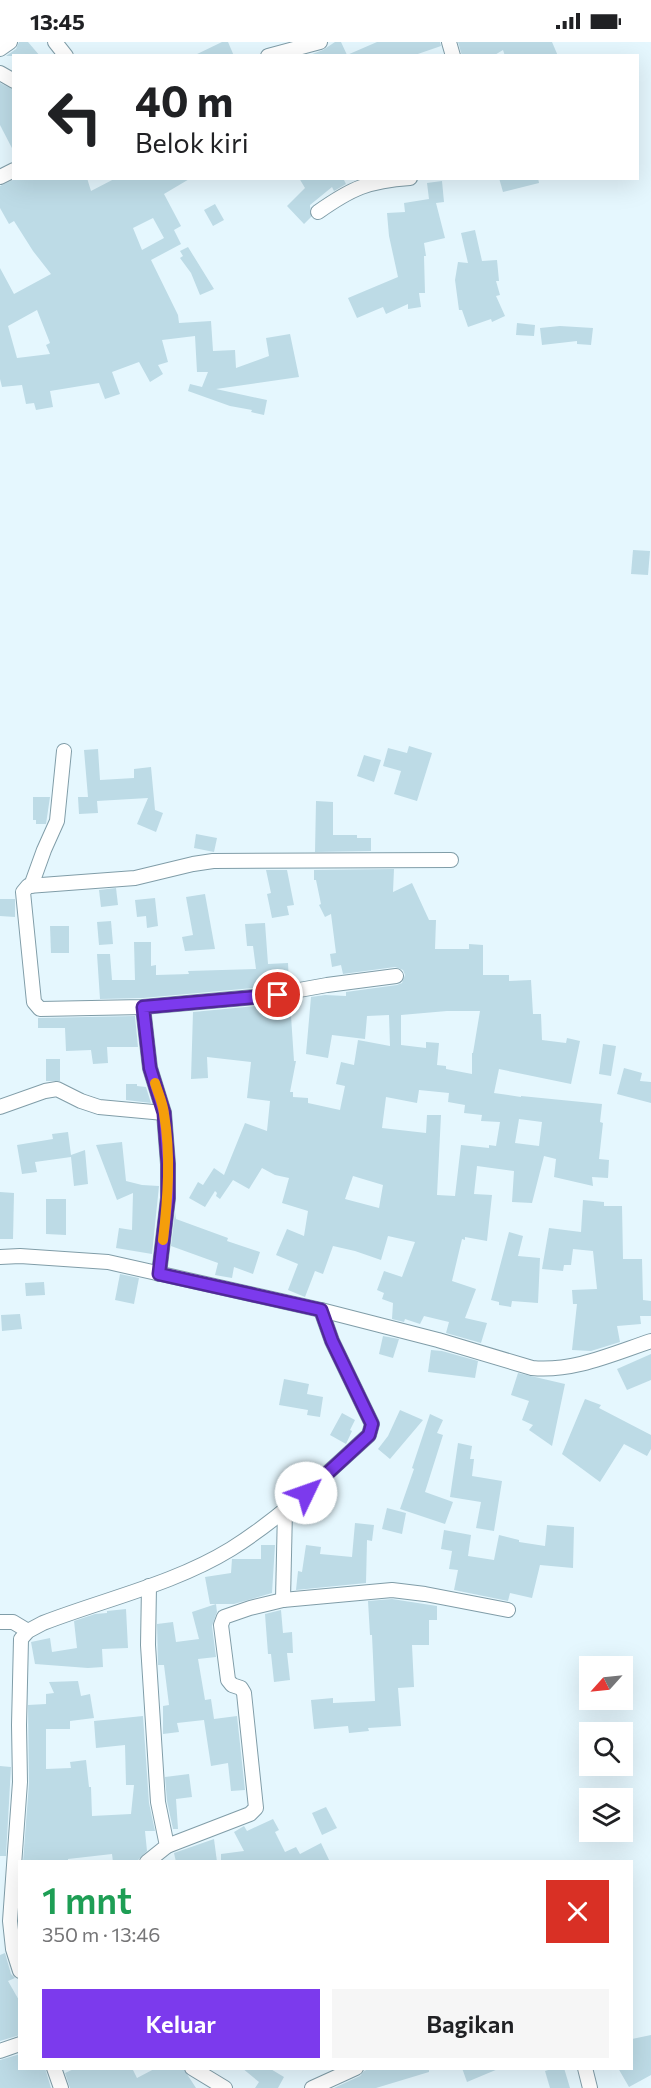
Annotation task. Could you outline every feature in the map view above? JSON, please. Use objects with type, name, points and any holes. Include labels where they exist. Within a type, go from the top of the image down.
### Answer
[{"type":"street","points":[[0,49],[10,42]]},
{"type":"street","points":[[55,42],[64,54]]},
{"type":"street","points":[[275,54],[320,42]]},
{"type":"street","points":[[318,212],[340,196],[371,183],[394,180]]},
{"type":"street","points":[[31,886],[57,821],[64,751]]},
{"type":"street","points":[[396,976],[266,996],[143,1007],[43,1010],[34,1002],[23,892],[25,888],[31,886],[135,878],[213,861],[451,860]]},
{"type":"street","points":[[143,1007],[150,1068],[164,1113],[168,1164],[168,1198],[159,1274]]},
{"type":"street","points":[[0,1107],[57,1089],[99,1107],[164,1113]]},
{"type":"street","points":[[0,1257],[20,1256],[108,1262],[321,1310],[438,1340],[532,1368],[548,1370],[571,1368],[651,1341]]},
{"type":"street","points":[[18,1963],[11,1934],[11,1895],[20,1782],[21,1639],[28,1631],[52,1620],[179,1575],[230,1549],[285,1510],[369,1435],[372,1424],[332,1341],[321,1310]]},
{"type":"street","points":[[284,1600],[285,1510]]},
{"type":"street","points":[[149,1586],[148,1645],[158,1802],[167,1846]]},
{"type":"street","points":[[150,1860],[167,1846],[250,1814],[256,1808],[244,1693],[241,1688],[232,1686],[228,1680],[221,1622],[227,1615],[284,1600],[392,1590],[508,1610]]},
{"type":"street","points":[[0,1622],[13,1622],[28,1631]]},
{"type":"street","points":[[0,1869],[14,1873]]},
{"type":"street","points":[[0,2050],[18,2045]]},
{"type":"street","points":[[55,2070],[61,2088]]},
{"type":"street","points":[[195,2070],[225,2088]]},
{"type":"street","points":[[586,2070],[590,2088]]},
{"type":"street","points":[[312,2088],[339,2071]]},
{"type":"building","points":[[19,42],[28,42],[38,54],[6,56],[16,49]]},
{"type":"building","points":[[222,42],[228,42],[233,54],[197,54]]},
{"type":"building","points":[[335,42],[341,42],[347,54],[312,54]]},
{"type":"building","points":[[377,42],[440,42],[441,46],[418,54],[349,54]]},
{"type":"building","points":[[458,42],[552,42],[557,54],[504,54],[503,50],[496,54],[461,54]]},
{"type":"building","points":[[0,83],[12,89],[12,148],[0,125]]},
{"type":"building","points":[[13,180],[88,180],[91,191],[112,180],[188,180],[164,194],[181,226],[174,230],[181,244],[151,260],[178,315],[179,323],[211,321],[213,351],[235,350],[236,368],[269,356],[266,338],[290,334],[299,377],[216,389],[267,400],[264,415],[251,412],[252,410],[230,406],[188,391],[190,384],[202,387],[208,372],[197,372],[195,336],[162,340],[168,362],[158,365],[163,374],[150,382],[139,362],[112,372],[120,394],[105,399],[99,383],[50,391],[53,407],[36,410],[34,403],[26,404],[22,385],[2,387],[0,379],[0,268],[14,294],[51,274],[14,221],[9,224],[0,208],[0,186]],"holes":[[[153,218],[164,238],[142,250],[133,228]],[[37,310],[50,343],[46,345],[50,354],[17,358],[8,326]]]},
{"type":"building","points":[[300,180],[344,180],[346,184],[334,191],[332,187],[310,205],[311,217],[304,224],[287,206],[305,188]]},
{"type":"building","points":[[500,180],[538,180],[539,183],[503,192]]},
{"type":"building","points":[[442,181],[444,202],[436,203],[445,238],[424,243],[425,293],[419,293],[421,307],[408,309],[408,304],[386,314],[383,307],[357,318],[348,298],[398,277],[389,236],[387,213],[405,212],[404,203],[429,199],[427,183]]},
{"type":"building","points":[[215,204],[224,220],[213,226],[204,210]]},
{"type":"building","points":[[475,230],[482,261],[497,260],[499,281],[496,281],[500,295],[496,296],[505,316],[492,322],[491,319],[468,327],[462,310],[459,310],[455,280],[458,262],[468,263],[461,233]]},
{"type":"building","points":[[188,247],[214,289],[200,295],[191,273],[180,258],[183,256],[180,251]]},
{"type":"building","points":[[517,323],[535,325],[534,336],[516,335]]},
{"type":"building","points":[[560,326],[593,328],[591,345],[577,344],[577,341],[542,345],[540,328]]},
{"type":"building","points":[[633,550],[650,551],[648,575],[631,574]]},
{"type":"building","points":[[409,746],[432,753],[417,801],[394,794],[401,771],[383,766],[388,748],[407,753]]},
{"type":"building","points":[[98,749],[100,780],[134,778],[134,769],[151,767],[155,810],[163,813],[156,832],[137,824],[148,798],[97,801],[98,813],[79,814],[78,797],[88,797],[84,750]]},
{"type":"building","points":[[364,755],[381,760],[374,782],[357,776]]},
{"type":"building","points":[[33,797],[50,797],[46,824],[36,824],[36,820],[33,820]]},
{"type":"building","points":[[316,801],[333,802],[333,835],[357,835],[357,838],[371,838],[371,851],[315,852]]},
{"type":"building","points":[[196,834],[217,838],[214,852],[194,848]]},
{"type":"building","points":[[394,869],[393,892],[412,883],[429,920],[436,920],[435,949],[469,949],[469,944],[483,945],[483,975],[509,975],[509,981],[531,980],[533,1014],[541,1014],[542,1040],[566,1043],[567,1038],[580,1041],[571,1084],[499,1069],[494,1093],[602,1104],[600,1122],[603,1123],[599,1159],[609,1160],[608,1178],[592,1177],[593,1186],[554,1177],[556,1159],[544,1156],[532,1203],[512,1202],[514,1171],[477,1166],[474,1194],[492,1195],[487,1241],[465,1237],[465,1240],[462,1239],[452,1281],[476,1289],[465,1318],[487,1323],[481,1343],[446,1333],[449,1322],[424,1316],[420,1324],[405,1319],[404,1322],[392,1319],[393,1303],[382,1299],[384,1293],[377,1290],[384,1271],[402,1277],[415,1242],[388,1236],[381,1260],[333,1246],[323,1274],[315,1271],[305,1297],[288,1290],[298,1264],[276,1255],[287,1229],[304,1236],[308,1211],[282,1203],[289,1178],[275,1175],[262,1168],[249,1189],[233,1180],[220,1199],[216,1196],[215,1191],[205,1207],[189,1198],[198,1182],[203,1185],[214,1168],[224,1175],[245,1123],[267,1131],[270,1101],[247,1098],[251,1062],[207,1057],[208,1078],[191,1079],[193,1012],[290,1001],[294,1061],[296,1061],[290,1092],[293,1092],[293,1097],[308,1098],[308,1103],[340,1110],[345,1086],[336,1084],[341,1062],[354,1065],[358,1040],[390,1046],[389,1015],[367,1016],[365,1039],[332,1035],[328,1058],[306,1054],[311,997],[346,996],[346,992],[397,985],[402,983],[405,975],[403,970],[395,967],[343,974],[341,965],[332,967],[330,954],[336,953],[331,914],[325,917],[319,905],[321,904],[316,880],[314,880],[314,870]],"holes":[[[480,1011],[472,1053],[472,1074],[437,1065],[439,1043],[426,1042],[426,1048],[401,1045],[401,1015]],[[419,1090],[449,1093],[448,1102],[465,1105],[464,1113],[482,1115],[481,1121],[500,1122],[496,1146],[489,1145],[489,1148],[461,1145],[455,1196],[437,1195],[441,1115],[427,1115],[426,1133],[382,1128],[386,1097],[417,1103]],[[519,1119],[542,1122],[539,1146],[515,1143]],[[353,1176],[383,1185],[379,1208],[345,1199]]]},
{"type":"building","points":[[266,870],[287,870],[294,905],[287,906],[289,915],[272,918],[267,894],[271,893]]},
{"type":"building","points":[[116,888],[118,905],[101,907],[99,890]]},
{"type":"building","points":[[205,894],[215,949],[185,951],[182,937],[193,935],[186,897]]},
{"type":"building","points":[[155,898],[158,926],[147,928],[146,916],[137,917],[135,900]]},
{"type":"building","points":[[0,899],[15,899],[15,917],[0,916]]},
{"type":"building","points":[[111,921],[113,944],[99,945],[97,922]]},
{"type":"building","points":[[265,923],[268,964],[288,963],[289,983],[143,998],[100,999],[97,954],[110,954],[112,980],[135,980],[134,942],[151,942],[151,966],[156,965],[156,975],[189,974],[188,971],[256,969],[253,946],[247,946],[245,924]]},
{"type":"building","points":[[50,926],[69,926],[69,953],[51,953]]},
{"type":"building","points":[[135,1016],[138,1047],[107,1047],[108,1063],[93,1064],[91,1050],[66,1051],[65,1028],[38,1028],[38,1018]]},
{"type":"building","points":[[603,1044],[616,1046],[611,1076],[599,1074]]},
{"type":"building","points":[[46,1059],[60,1059],[60,1081],[46,1081]]},
{"type":"building","points":[[624,1068],[642,1073],[640,1081],[651,1082],[651,1103],[617,1094]]},
{"type":"building","points":[[126,1084],[146,1087],[151,1103],[126,1100]]},
{"type":"building","points":[[68,1132],[71,1155],[85,1150],[88,1184],[74,1186],[71,1157],[35,1162],[37,1172],[22,1174],[17,1145],[53,1139],[52,1134]]},
{"type":"building","points":[[122,1142],[126,1181],[159,1186],[152,1254],[116,1248],[119,1228],[132,1230],[133,1193],[117,1200],[96,1145]]},
{"type":"building","points":[[0,1192],[14,1193],[13,1239],[0,1239]]},
{"type":"building","points":[[46,1199],[66,1199],[66,1235],[46,1234]]},
{"type":"building","points":[[583,1200],[604,1202],[604,1206],[622,1206],[623,1259],[642,1259],[643,1300],[651,1301],[651,1316],[640,1316],[641,1324],[617,1326],[620,1342],[591,1351],[572,1350],[577,1304],[573,1304],[572,1290],[597,1289],[593,1251],[573,1249],[571,1265],[564,1265],[563,1271],[542,1269],[549,1228],[581,1232]]},
{"type":"building","points":[[175,1212],[176,1219],[228,1238],[227,1241],[260,1252],[253,1274],[234,1267],[232,1278],[215,1275],[218,1263],[171,1246]]},
{"type":"building","points":[[509,1232],[523,1236],[518,1256],[540,1258],[538,1303],[512,1301],[511,1307],[499,1305],[499,1302],[491,1300]]},
{"type":"building","points":[[120,1274],[139,1278],[134,1304],[115,1300]]},
{"type":"building","points":[[44,1282],[45,1295],[26,1296],[25,1283]]},
{"type":"building","points":[[20,1314],[22,1329],[2,1331],[1,1315]]},
{"type":"building","points":[[383,1336],[399,1339],[393,1358],[379,1354]]},
{"type":"building","points":[[431,1350],[478,1361],[475,1378],[428,1372]]},
{"type":"building","points":[[651,1354],[651,1380],[627,1390],[617,1369]]},
{"type":"building","points":[[518,1373],[565,1384],[552,1446],[529,1430],[533,1425],[522,1420],[529,1401],[511,1395]]},
{"type":"building","points":[[284,1379],[309,1384],[307,1394],[323,1397],[320,1417],[307,1415],[308,1410],[279,1405]]},
{"type":"building","points":[[585,1399],[601,1405],[599,1408],[651,1435],[651,1449],[647,1456],[624,1444],[600,1482],[562,1454]]},
{"type":"building","points":[[400,1410],[423,1420],[390,1459],[378,1449],[388,1436]]},
{"type":"building","points":[[342,1413],[355,1420],[346,1444],[330,1435]]},
{"type":"building","points":[[430,1414],[443,1420],[437,1433],[443,1435],[425,1492],[453,1502],[445,1524],[400,1509]]},
{"type":"building","points":[[458,1443],[472,1446],[470,1459],[474,1459],[472,1476],[502,1481],[494,1531],[476,1528],[481,1502],[450,1497]]},
{"type":"building","points":[[387,1508],[406,1513],[402,1534],[382,1529]]},
{"type":"building","points":[[355,1523],[374,1525],[372,1541],[367,1540],[366,1583],[296,1590],[298,1571],[302,1572],[306,1545],[321,1547],[320,1554],[352,1557]]},
{"type":"building","points":[[547,1525],[574,1527],[573,1568],[540,1565],[532,1598],[510,1593],[508,1601],[454,1590],[458,1570],[449,1569],[452,1551],[441,1549],[444,1530],[471,1535],[468,1556],[494,1560],[499,1535],[519,1540],[519,1542],[545,1546]]},
{"type":"building","points":[[261,1545],[275,1545],[272,1593],[234,1604],[210,1604],[205,1577],[231,1573],[232,1559],[261,1559]]},
{"type":"building","points":[[392,1599],[437,1606],[437,1620],[429,1620],[429,1645],[412,1645],[414,1687],[398,1688],[401,1726],[368,1728],[369,1731],[349,1733],[348,1726],[314,1729],[311,1700],[333,1698],[333,1703],[375,1701],[368,1601]]},
{"type":"building","points":[[216,1604],[217,1612],[212,1626],[216,1657],[198,1659],[205,1700],[211,1699],[214,1719],[237,1716],[245,1790],[231,1791],[228,1763],[211,1766],[204,1720],[177,1723],[179,1732],[163,1734],[163,1706],[169,1705],[164,1665],[158,1665],[157,1624],[173,1622],[176,1642],[199,1639],[192,1612]]},
{"type":"building","points":[[126,1609],[128,1648],[102,1649],[103,1667],[35,1664],[31,1642],[50,1638],[52,1652],[77,1648],[74,1621],[95,1614],[107,1613],[107,1611]]},
{"type":"building","points":[[281,1610],[283,1633],[292,1632],[293,1653],[287,1653],[290,1680],[274,1682],[271,1654],[268,1654],[265,1614]]},
{"type":"building","points":[[78,1681],[81,1696],[90,1694],[94,1718],[70,1721],[70,1729],[46,1729],[46,1769],[71,1768],[70,1762],[86,1760],[89,1787],[91,1787],[92,1816],[131,1814],[134,1785],[126,1785],[125,1745],[96,1748],[94,1721],[143,1716],[149,1803],[155,1831],[145,1831],[147,1851],[138,1860],[113,1860],[112,1854],[68,1860],[23,1860],[29,1783],[28,1705],[46,1704],[46,1694],[54,1693],[49,1682]]},
{"type":"building","points":[[0,1766],[11,1767],[6,1856],[0,1856]]},
{"type":"building","points":[[189,1774],[192,1797],[176,1799],[178,1829],[173,1829],[165,1777]]},
{"type":"building","points":[[326,1807],[337,1828],[322,1835],[312,1813]]},
{"type":"building","points":[[273,1819],[279,1830],[275,1832],[285,1852],[296,1847],[300,1854],[321,1843],[329,1860],[221,1860],[221,1854],[244,1851],[234,1832],[244,1826],[247,1831]]},
{"type":"building","points":[[214,1839],[217,1860],[176,1860],[174,1853]]},
{"type":"building","points":[[5,1953],[11,1974],[15,1978],[8,1981],[18,1998],[18,2036],[0,2041],[0,1955]]},
{"type":"building","points":[[651,2035],[651,2075],[629,2087],[619,2070],[633,2070],[633,2039]]},
{"type":"building","points":[[18,2055],[18,2070],[46,2070],[51,2088],[0,2088],[0,2060]]},
{"type":"building","points":[[72,2070],[133,2070],[137,2078],[152,2070],[184,2070],[196,2088],[70,2088],[65,2073]]},
{"type":"building","points":[[244,2070],[272,2070],[284,2077],[278,2088],[255,2088],[259,2082]]},
{"type":"building","points":[[429,2070],[429,2072],[376,2088],[334,2088],[360,2076],[364,2071]]},
{"type":"building","points":[[463,2070],[496,2070],[467,2082]]},
{"type":"building","points":[[565,2070],[570,2088],[550,2088],[545,2071]]},
{"type":"slow traffic","points":[[155,1083],[164,1113],[168,1164],[168,1198],[163,1240]]},
{"type":"route","points":[[278,995],[143,1007],[150,1068],[164,1113],[168,1164],[168,1198],[159,1274],[321,1310],[332,1341],[372,1424],[369,1435],[306,1493]]}]
